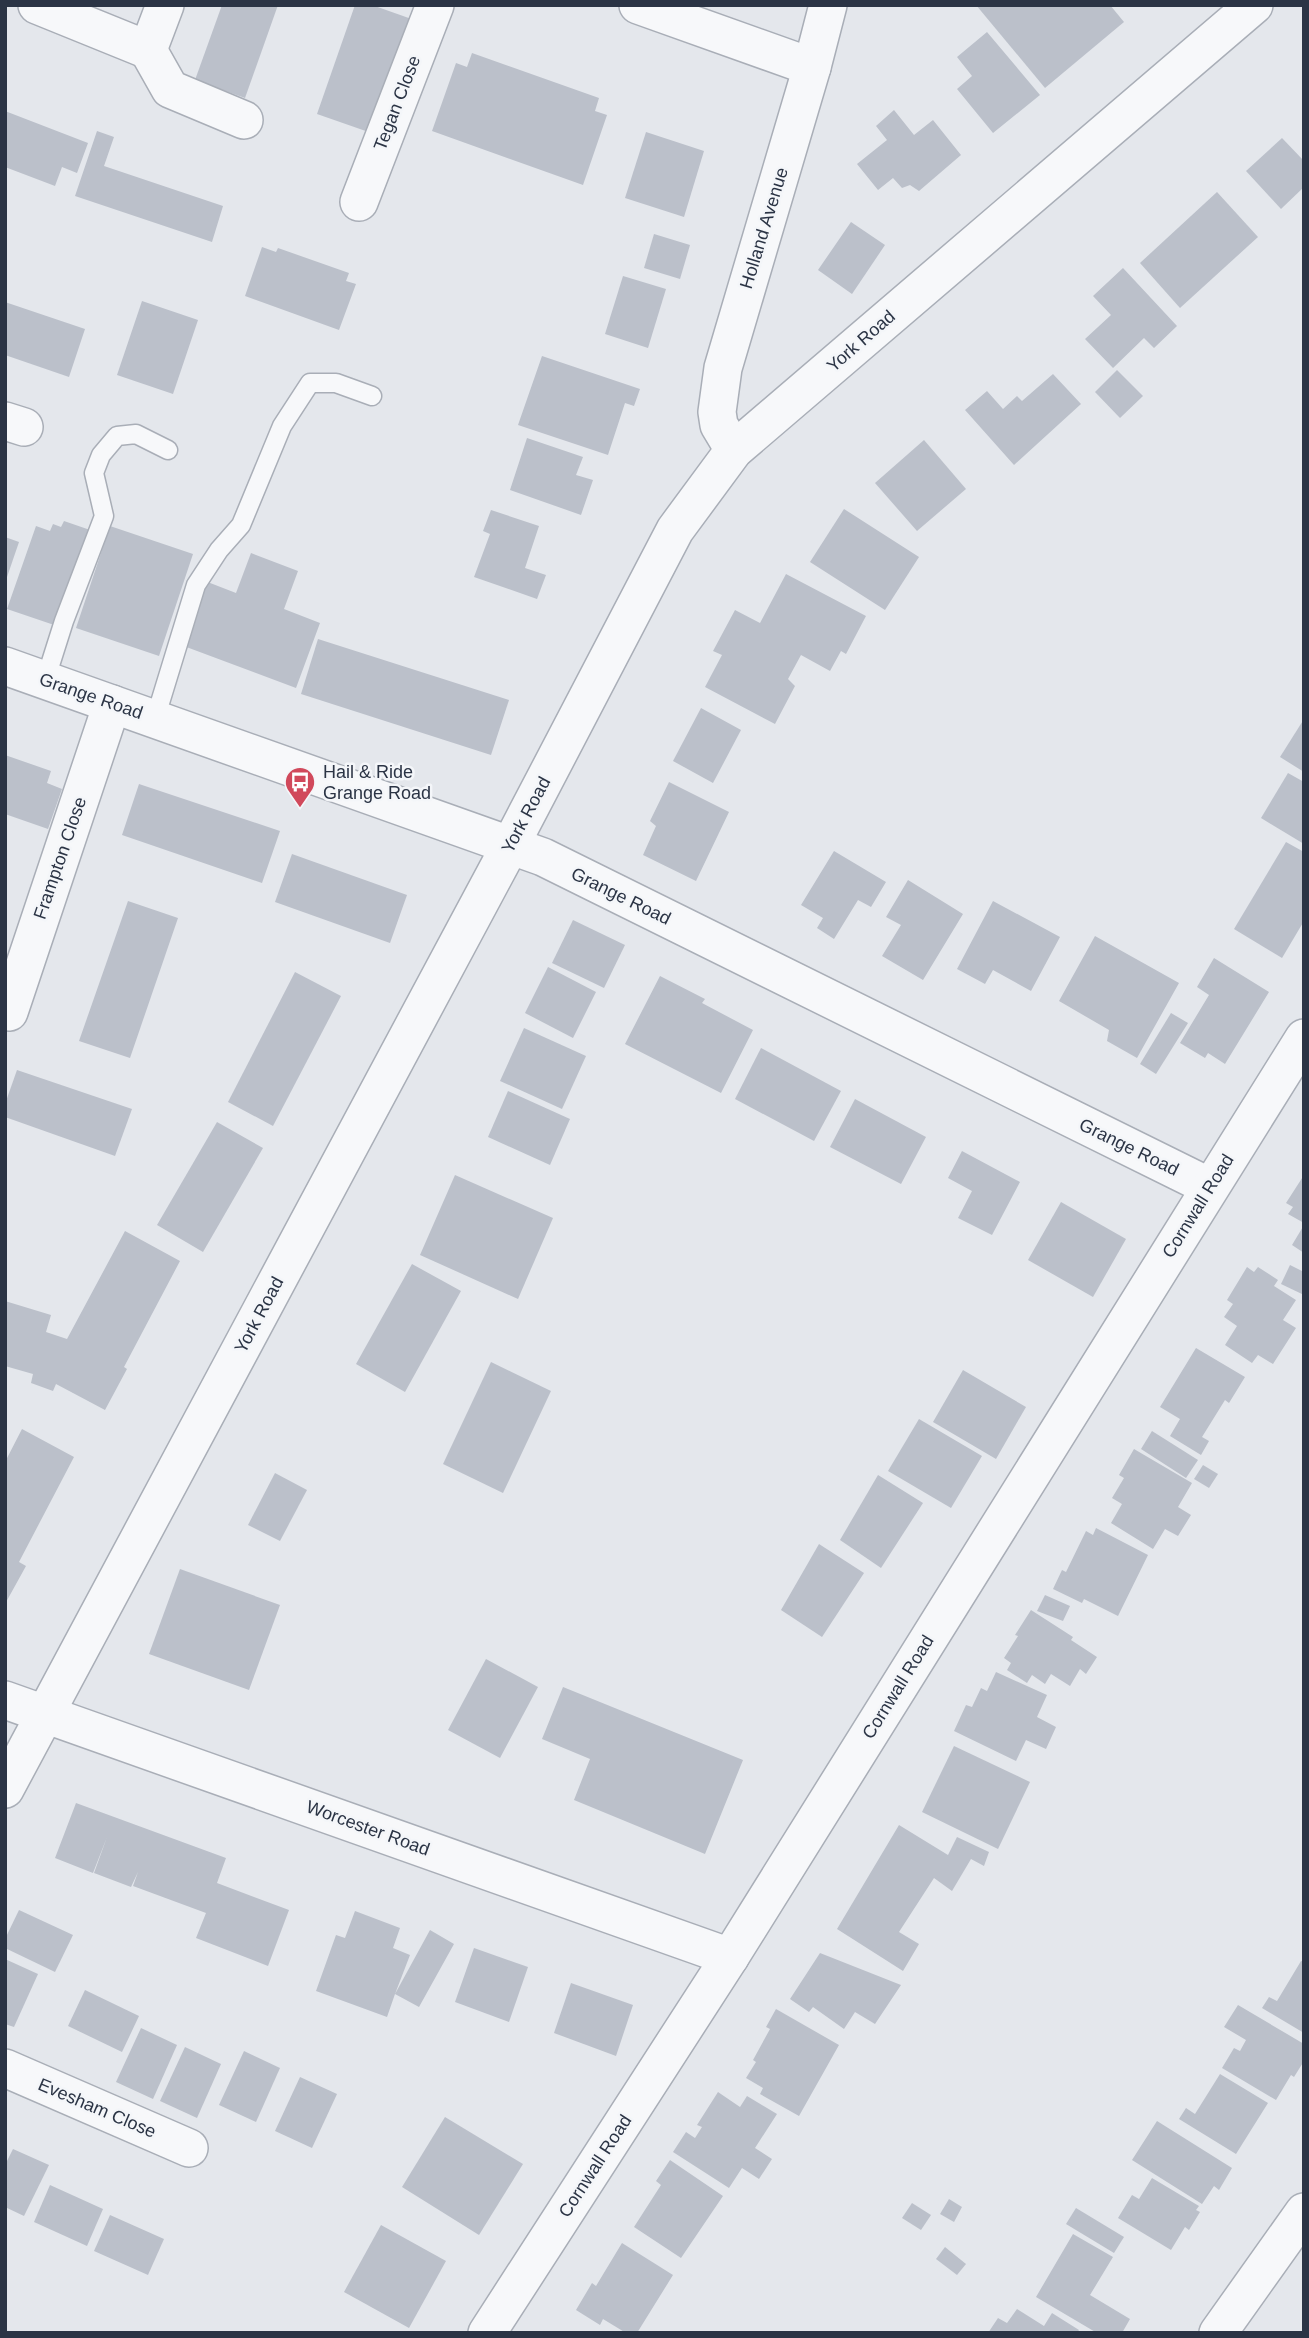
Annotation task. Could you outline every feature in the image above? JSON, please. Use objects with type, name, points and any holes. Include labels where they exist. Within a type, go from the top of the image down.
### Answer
[{"type":"street","points":[[37,5],[148,50],[170,89],[244,120]]},
{"type":"street","points":[[148,50],[165,5]]},
{"type":"street","name":"Tegan Close","points":[[359,202],[435,5]]},
{"type":"street","points":[[638,5],[812,67]]},
{"type":"street","name":"Holland Avenue","points":[[734,450],[719,425],[717,412],[723,368],[828,5]]},
{"type":"street","name":"York Road","points":[[5,1789],[510,846],[675,530],[734,450],[1254,5]]},
{"type":"street","name":"Grange Road","points":[[5,666],[543,857],[1210,1187]]},
{"type":"street","name":"Frampton Close","points":[[9,1012],[112,704]]},
{"type":"street","name":"Cornwall Road","points":[[487,2333],[730,1957],[1304,1038]]},
{"type":"street","name":"Worcester Road","points":[[5,1700],[730,1957]]},
{"type":"street","name":"Evesham Close","points":[[5,2068],[189,2148]]},
{"type":"street","points":[[1218,2333],[1303,2214]]},
{"type":"lane","points":[[156,719],[196,585],[219,550],[241,525],[282,426],[310,383],[336,383],[372,396]]},
{"type":"lane","points":[[45,681],[64,621],[104,516],[94,473],[102,455],[117,436],[136,434],[168,450]]},
{"type":"building","points":[[222,5],[278,5],[245,98],[195,80]]},
{"type":"building","points":[[355,5],[372,5],[420,22],[380,136],[317,114]]},
{"type":"building","points":[[976,5],[1110,5],[1124,22],[1045,88]]},
{"type":"building","points":[[987,32],[1040,95],[993,133],[957,89],[972,76],[957,57]]},
{"type":"building","points":[[472,53],[599,98],[595,111],[607,115],[583,185],[432,131],[456,63],[467,67]]},
{"type":"building","points":[[894,110],[914,135],[933,120],[961,155],[919,191],[910,185],[902,188],[893,178],[878,190],[857,164],[887,140],[876,126]]},
{"type":"building","points":[[5,111],[88,143],[77,173],[62,167],[55,186],[5,167]]},
{"type":"building","points":[[97,131],[114,137],[104,166],[223,206],[212,242],[75,196]]},
{"type":"building","points":[[646,132],[704,151],[684,217],[625,198]]},
{"type":"building","points":[[1282,138],[1304,161],[1304,187],[1281,209],[1246,171]]},
{"type":"building","points":[[1217,192],[1258,237],[1180,308],[1140,263]]},
{"type":"building","points":[[851,222],[885,245],[852,294],[818,270]]},
{"type":"building","points":[[654,234],[690,245],[680,279],[644,268]]},
{"type":"building","points":[[262,247],[276,252],[278,248],[349,273],[346,281],[356,284],[339,330],[245,296]]},
{"type":"building","points":[[1123,268],[1177,326],[1154,348],[1144,338],[1113,368],[1085,339],[1111,315],[1093,296]]},
{"type":"building","points":[[623,276],[666,289],[648,348],[605,334]]},
{"type":"building","points":[[142,301],[198,320],[173,394],[117,375]]},
{"type":"building","points":[[5,302],[85,329],[69,377],[5,355]]},
{"type":"building","points":[[542,356],[640,389],[634,406],[625,403],[608,455],[518,425]]},
{"type":"building","points":[[1117,370],[1143,396],[1120,418],[1095,392]]},
{"type":"building","points":[[1053,374],[1081,404],[1014,465],[965,410],[987,391],[1003,409],[1017,396],[1022,401]]},
{"type":"building","points":[[527,438],[583,457],[576,475],[593,480],[581,515],[510,490]]},
{"type":"building","points":[[924,440],[966,489],[917,531],[875,483]]},
{"type":"building","points":[[844,509],[919,557],[885,610],[810,562]]},
{"type":"building","points":[[491,510],[539,526],[525,568],[546,575],[537,599],[474,577],[490,534],[483,531]]},
{"type":"building","points":[[64,521],[93,531],[60,627],[7,609],[36,526],[50,531],[53,524],[61,527]]},
{"type":"building","points":[[110,526],[193,554],[159,656],[76,628]]},
{"type":"building","points":[[5,537],[19,542],[6,580],[5,580]]},
{"type":"building","points":[[251,553],[298,571],[284,609],[320,623],[296,688],[181,645],[205,581],[236,593]]},
{"type":"building","points":[[786,574],[866,616],[846,654],[841,651],[830,671],[801,655],[788,679],[795,686],[775,724],[705,687],[722,655],[713,651],[735,610],[760,623]]},
{"type":"building","points":[[318,639],[509,700],[491,755],[301,694]]},
{"type":"building","points":[[701,708],[741,730],[713,783],[673,761]]},
{"type":"building","points":[[1304,719],[1304,772],[1280,757]]},
{"type":"building","points":[[5,755],[51,771],[47,783],[62,789],[48,829],[5,814]]},
{"type":"building","points":[[1288,773],[1304,782],[1304,844],[1261,818]]},
{"type":"building","points":[[669,782],[729,812],[696,881],[643,855],[656,826],[650,821]]},
{"type":"building","points":[[139,784],[280,831],[262,883],[122,835]]},
{"type":"building","points":[[1286,842],[1304,852],[1304,921],[1282,958],[1234,929]]},
{"type":"building","points":[[834,851],[886,882],[871,907],[858,900],[834,939],[817,928],[823,918],[801,905]]},
{"type":"building","points":[[292,854],[407,895],[390,943],[275,902]]},
{"type":"building","points":[[908,880],[963,914],[923,980],[882,956],[901,925],[886,917]]},
{"type":"building","points":[[128,901],[178,918],[130,1058],[79,1041]]},
{"type":"building","points":[[993,901],[1060,937],[1031,991],[993,970],[985,984],[957,969]]},
{"type":"building","points":[[573,920],[625,945],[604,988],[552,963]]},
{"type":"building","points":[[1095,936],[1179,983],[1137,1058],[1107,1041],[1109,1030],[1059,1001]]},
{"type":"building","points":[[1214,958],[1269,992],[1225,1064],[1208,1053],[1205,1058],[1180,1043],[1209,995],[1197,987]]},
{"type":"building","points":[[548,967],[596,992],[573,1038],[525,1013]]},
{"type":"building","points":[[295,972],[341,996],[273,1126],[228,1102]]},
{"type":"building","points":[[660,976],[705,999],[702,1003],[753,1030],[721,1093],[625,1044]]},
{"type":"building","points":[[1171,1013],[1188,1023],[1156,1074],[1140,1064]]},
{"type":"building","points":[[524,1028],[586,1056],[562,1109],[500,1081]]},
{"type":"building","points":[[761,1048],[841,1091],[814,1141],[735,1099]]},
{"type":"building","points":[[17,1070],[132,1109],[115,1156],[5,1117],[5,1104]]},
{"type":"building","points":[[508,1091],[570,1119],[550,1165],[488,1137]]},
{"type":"building","points":[[855,1099],[926,1137],[901,1184],[830,1147]]},
{"type":"building","points":[[217,1122],[263,1148],[203,1252],[157,1225]]},
{"type":"building","points":[[962,1151],[1020,1182],[992,1235],[958,1218],[972,1191],[948,1178]]},
{"type":"building","points":[[455,1175],[553,1218],[518,1299],[420,1255]]},
{"type":"building","points":[[1304,1175],[1304,1223],[1288,1214],[1293,1207],[1286,1203]]},
{"type":"building","points":[[1061,1202],[1126,1239],[1093,1297],[1028,1260]]},
{"type":"building","points":[[1304,1225],[1304,1253],[1292,1245]]},
{"type":"building","points":[[125,1231],[180,1261],[124,1367],[127,1369],[105,1410],[56,1384],[53,1391],[31,1383],[33,1374],[5,1366],[5,1301],[51,1315],[46,1332],[67,1339]]},
{"type":"building","points":[[412,1264],[461,1291],[405,1392],[356,1364]]},
{"type":"building","points":[[1290,1265],[1304,1272],[1304,1295],[1281,1284]]},
{"type":"building","points":[[1247,1267],[1254,1272],[1258,1267],[1278,1280],[1274,1286],[1296,1300],[1283,1320],[1296,1328],[1273,1364],[1258,1355],[1252,1363],[1225,1345],[1237,1326],[1224,1317],[1233,1304],[1227,1300]]},
{"type":"building","points":[[1196,1348],[1245,1377],[1229,1403],[1225,1400],[1202,1437],[1209,1441],[1201,1455],[1170,1436],[1180,1419],[1160,1407]]},
{"type":"building","points":[[491,1362],[551,1391],[503,1493],[443,1464]]},
{"type":"building","points":[[963,1370],[1026,1407],[996,1459],[933,1422]]},
{"type":"building","points":[[919,1419],[982,1456],[951,1508],[888,1471]]},
{"type":"building","points":[[22,1429],[74,1457],[19,1562],[26,1566],[5,1604],[5,1462]]},
{"type":"building","points":[[1152,1431],[1198,1460],[1186,1478],[1141,1449]]},
{"type":"building","points":[[1134,1449],[1192,1483],[1178,1507],[1191,1515],[1178,1536],[1165,1529],[1153,1549],[1111,1523],[1122,1504],[1112,1498],[1124,1478],[1119,1475]]},
{"type":"building","points":[[1203,1465],[1218,1474],[1209,1488],[1194,1479]]},
{"type":"building","points":[[275,1473],[307,1490],[280,1541],[248,1525]]},
{"type":"building","points":[[878,1475],[923,1503],[881,1568],[840,1540]]},
{"type":"building","points":[[1096,1528],[1148,1555],[1118,1616],[1084,1599],[1082,1603],[1053,1589],[1062,1570],[1066,1572],[1086,1531],[1093,1535]]},
{"type":"building","points":[[819,1544],[864,1573],[822,1637],[781,1610]]},
{"type":"building","points":[[180,1569],[280,1605],[249,1690],[149,1654]]},
{"type":"building","points":[[1045,1595],[1070,1606],[1063,1621],[1037,1611]]},
{"type":"building","points":[[1031,1610],[1073,1637],[1071,1640],[1097,1657],[1086,1674],[1080,1669],[1070,1686],[1051,1674],[1045,1684],[1032,1675],[1027,1683],[1007,1670],[1011,1663],[1004,1658]]},
{"type":"building","points":[[486,1659],[538,1687],[500,1758],[448,1730]]},
{"type":"building","points":[[996,1672],[1047,1695],[1037,1717],[1056,1727],[1046,1749],[1026,1740],[1016,1761],[954,1731],[966,1705],[972,1707],[981,1688],[987,1691]]},
{"type":"building","points":[[563,1687],[743,1760],[705,1854],[574,1800],[590,1759],[542,1739]]},
{"type":"building","points":[[954,1746],[1030,1782],[998,1849],[922,1812]]},
{"type":"building","points":[[76,1803],[226,1858],[217,1883],[289,1910],[268,1966],[196,1938],[206,1913],[133,1886],[138,1872],[131,1887],[94,1873],[107,1837],[93,1873],[55,1858]]},
{"type":"building","points":[[899,1825],[948,1855],[957,1837],[989,1852],[984,1866],[971,1859],[952,1891],[934,1878],[899,1932],[919,1944],[903,1971],[837,1929]]},
{"type":"building","points":[[19,1910],[73,1935],[55,1972],[5,1948],[5,1939]]},
{"type":"building","points":[[355,1911],[400,1928],[393,1948],[410,1955],[387,2017],[316,1991],[336,1935],[345,1938]]},
{"type":"building","points":[[430,1930],[454,1944],[419,2007],[395,1994]]},
{"type":"building","points":[[474,1948],[528,1967],[509,2022],[455,2002]]},
{"type":"building","points":[[820,1953],[901,1985],[875,2024],[855,2012],[844,2029],[813,2007],[809,2012],[790,1999]]},
{"type":"building","points":[[5,1959],[38,1974],[14,2027],[5,2024]]},
{"type":"building","points":[[1301,1961],[1304,1962],[1304,2033],[1262,2008],[1269,1997],[1277,2001]]},
{"type":"building","points":[[571,1983],[633,2005],[616,2056],[554,2033]]},
{"type":"building","points":[[85,1990],[139,2016],[122,2052],[68,2026]]},
{"type":"building","points":[[1238,2005],[1304,2044],[1304,2061],[1294,2077],[1291,2075],[1276,2100],[1222,2068],[1234,2048],[1240,2051],[1246,2040],[1224,2027]]},
{"type":"building","points":[[776,2009],[839,2045],[799,2116],[760,2094],[763,2088],[746,2078],[756,2062],[753,2060],[770,2029],[766,2027]]},
{"type":"building","points":[[141,2028],[177,2045],[153,2099],[116,2082]]},
{"type":"building","points":[[185,2047],[221,2064],[197,2118],[160,2101]]},
{"type":"building","points":[[244,2051],[280,2068],[256,2122],[219,2105]]},
{"type":"building","points":[[1220,2074],[1268,2103],[1236,2154],[1179,2119],[1186,2108],[1195,2114]]},
{"type":"building","points":[[300,2077],[337,2094],[312,2148],[275,2131]]},
{"type":"building","points":[[718,2092],[740,2107],[747,2096],[777,2114],[755,2148],[772,2159],[759,2179],[742,2168],[729,2188],[673,2152],[686,2132],[695,2138],[702,2127],[697,2125]]},
{"type":"building","points":[[445,2117],[523,2164],[479,2235],[402,2187]]},
{"type":"building","points":[[1157,2121],[1232,2168],[1219,2190],[1214,2186],[1202,2204],[1132,2160]]},
{"type":"building","points":[[13,2149],[49,2165],[24,2216],[5,2207],[5,2165]]},
{"type":"building","points":[[670,2160],[723,2196],[681,2258],[634,2227],[661,2185],[656,2181]]},
{"type":"building","points":[[1152,2178],[1199,2206],[1196,2210],[1200,2212],[1189,2230],[1185,2227],[1171,2250],[1118,2218],[1132,2195],[1139,2199]]},
{"type":"building","points":[[50,2185],[103,2209],[87,2246],[34,2222]]},
{"type":"building","points":[[949,2199],[962,2207],[954,2222],[940,2214]]},
{"type":"building","points":[[912,2203],[931,2215],[921,2230],[902,2218]]},
{"type":"building","points":[[1076,2208],[1124,2237],[1114,2253],[1066,2224]]},
{"type":"building","points":[[110,2215],[164,2239],[148,2275],[94,2251]]},
{"type":"building","points":[[381,2225],[446,2261],[409,2328],[344,2292]]},
{"type":"building","points":[[1073,2234],[1113,2257],[1090,2295],[1130,2319],[1122,2333],[1097,2333],[1036,2297]]},
{"type":"building","points":[[622,2243],[673,2275],[637,2333],[626,2333],[603,2319],[600,2325],[576,2310],[592,2283],[596,2286]]},
{"type":"building","points":[[945,2247],[966,2264],[957,2275],[936,2259]]},
{"type":"building","points":[[1017,2309],[1044,2326],[1052,2313],[1079,2330],[1077,2333],[988,2333],[998,2318],[1007,2323]]},
{"type":"place","name":"Hail & Ride Grange Road","points":[[300,809]]}]
